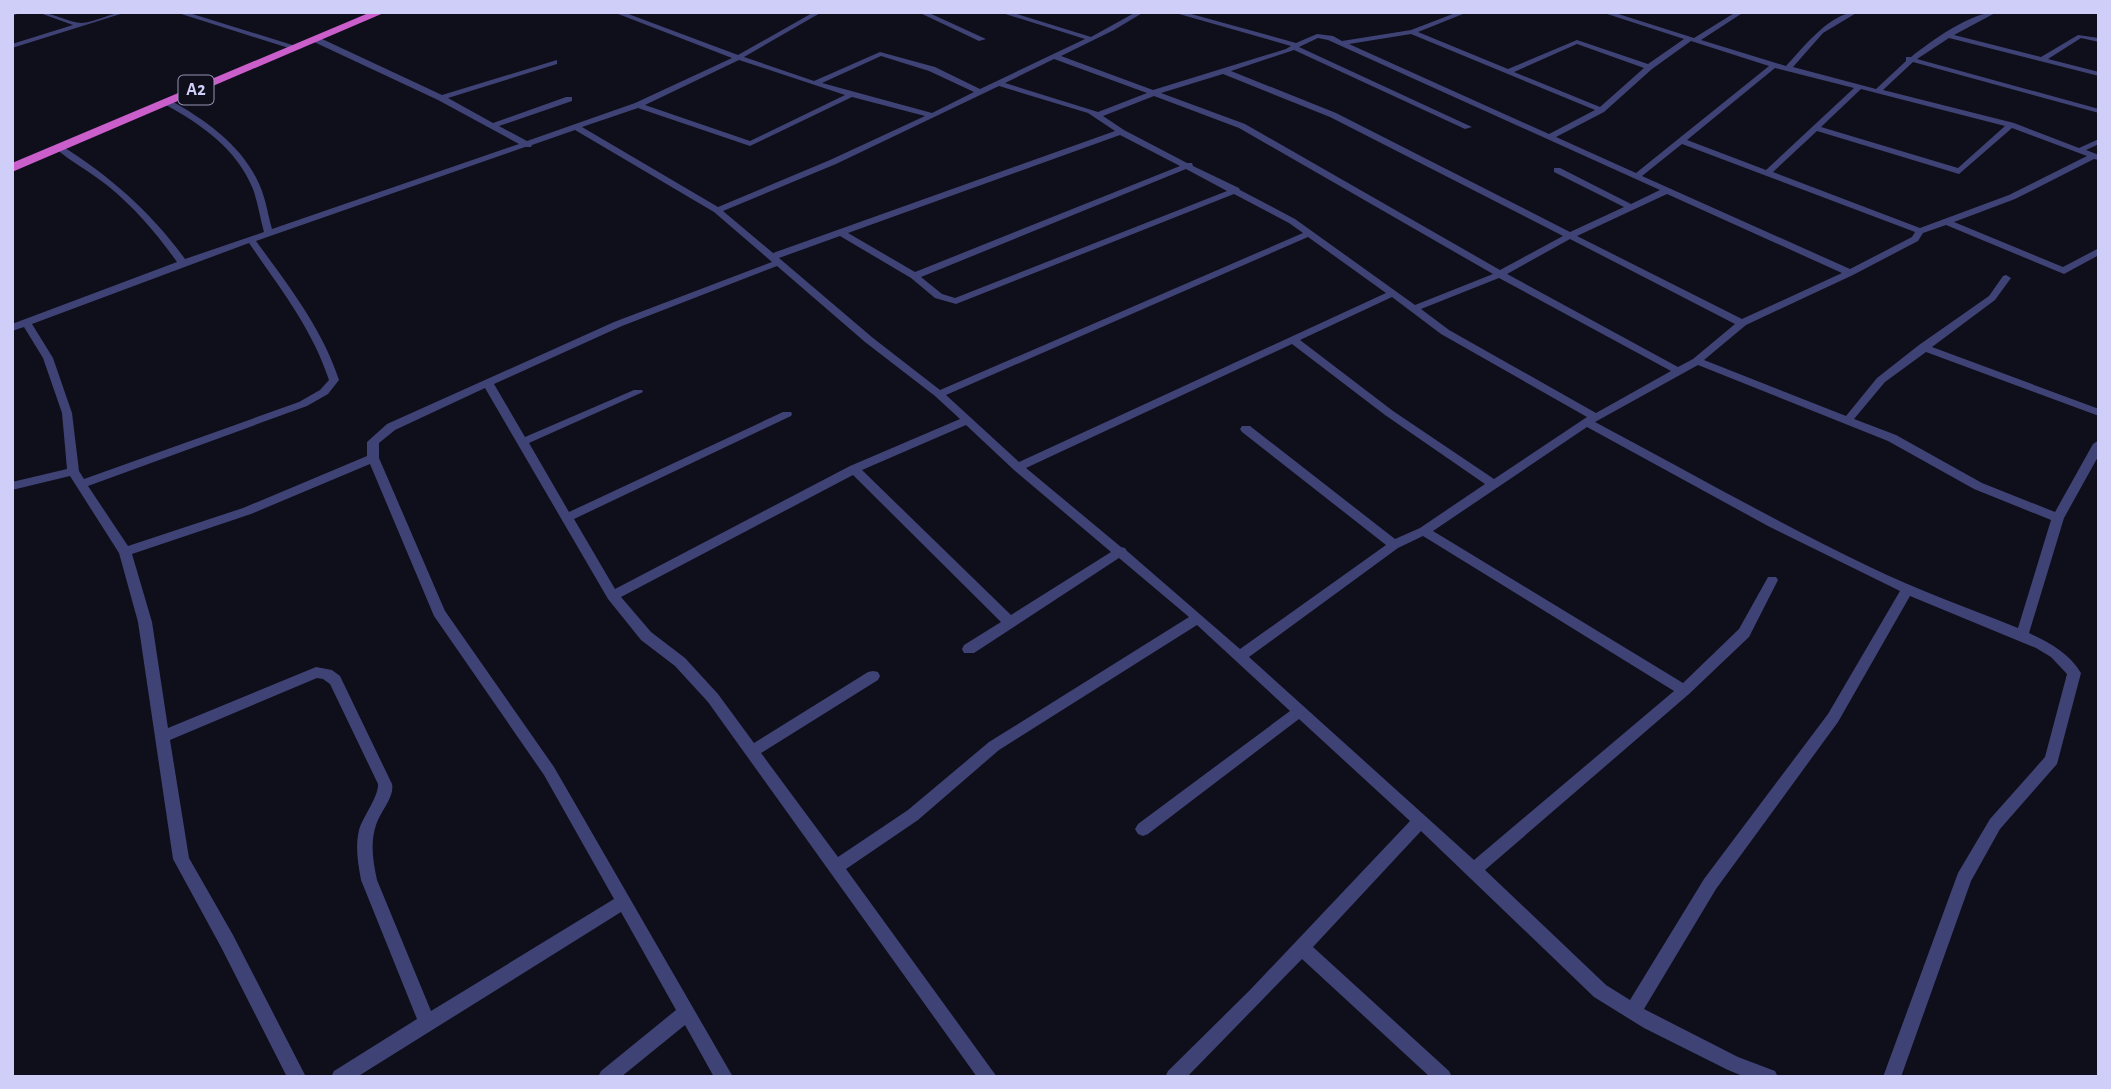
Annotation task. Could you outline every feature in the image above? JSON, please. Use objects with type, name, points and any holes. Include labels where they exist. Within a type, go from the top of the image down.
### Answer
[{"type":"highway","name":"A2","points":[[12,166],[295,47],[370,12]]},
{"type":"highway","name":"A2","points":[[12,166],[381,12]]},
{"type":"street","points":[[12,14],[19,12]]},
{"type":"street","points":[[40,12],[80,25]]},
{"type":"street","points":[[12,47],[124,12]]},
{"type":"street","points":[[178,12],[295,47]]},
{"type":"street","points":[[616,12],[737,58],[852,94],[932,115]]},
{"type":"street","points":[[297,1077],[228,941],[181,859],[145,622],[125,552],[77,477],[67,413],[48,358],[19,325],[183,263],[638,105],[737,58],[819,12]]},
{"type":"street","points":[[921,12],[982,39]]},
{"type":"street","points":[[1002,12],[1093,39]]},
{"type":"street","points":[[717,210],[799,179],[1057,57],[1141,12]]},
{"type":"street","points":[[1175,12],[1296,47],[1468,127]]},
{"type":"street","points":[[1341,43],[1412,32],[1465,12]]},
{"type":"street","points":[[1604,12],[1774,65],[2011,125],[2096,157]]},
{"type":"street","points":[[1550,136],[1601,110],[1649,67],[1741,12]]},
{"type":"street","points":[[1788,68],[1821,32],[1855,12]]},
{"type":"street","points":[[1879,90],[1909,59],[1947,35],[1994,12]]},
{"type":"street","points":[[1412,32],[1601,110]]},
{"type":"street","points":[[1947,35],[2099,74]]},
{"type":"street","points":[[1097,115],[1156,92],[1323,36],[1850,273]]},
{"type":"street","points":[[2043,59],[2080,36],[2099,40]]},
{"type":"street","points":[[317,40],[441,98],[528,145]]},
{"type":"street","points":[[1507,72],[1577,42],[1649,67]]},
{"type":"street","points":[[815,83],[880,54],[932,69],[980,92]]},
{"type":"street","points":[[1057,57],[1242,126],[1500,274],[1676,370]]},
{"type":"street","points":[[1909,59],[2099,111]]},
{"type":"street","points":[[441,98],[554,62]]},
{"type":"street","points":[[1637,176],[1774,65]]},
{"type":"street","points":[[1223,71],[1333,115],[1567,237],[1742,323]]},
{"type":"street","points":[[998,83],[1082,107],[1121,132],[1236,190],[1310,233],[1416,308],[1445,332],[1591,420],[1907,591],[2022,636],[2069,663],[2074,673],[2052,760],[1995,824],[1964,878],[1892,1077]]},
{"type":"street","points":[[1767,173],[1860,86]]},
{"type":"street","points":[[638,105],[750,144],[852,94]]},
{"type":"street","points":[[492,126],[569,99]]},
{"type":"street","points":[[167,102],[196,118],[233,149],[255,183],[269,234]]},
{"type":"street","points":[[1815,128],[1959,171],[2011,125]]},
{"type":"street","points":[[576,127],[717,210],[869,340],[939,394],[965,421],[1018,467],[1198,618],[1474,870],[1600,991],[1633,1012],[1734,1063],[1769,1077]]},
{"type":"street","points":[[724,1077],[549,771],[439,613],[373,458],[373,442],[391,427],[618,324],[777,259],[1121,132]]},
{"type":"street","points":[[1680,140],[1920,231]]},
{"type":"street","points":[[2081,150],[2099,141]]},
{"type":"street","points":[[59,148],[101,173],[156,225],[183,263]]},
{"type":"street","points":[[1240,656],[1394,545],[1424,531],[1591,420],[1676,370],[1697,361],[1742,323],[1850,273],[1915,239],[1920,231],[2012,197],[2096,157]]},
{"type":"street","points":[[914,276],[1189,165]]},
{"type":"street","points":[[1557,170],[1630,207]]},
{"type":"street","points":[[843,234],[864,249],[914,276],[943,299],[956,301],[1236,190]]},
{"type":"street","points":[[1416,308],[1500,274],[1567,237],[1666,191]]},
{"type":"street","points":[[1945,220],[2064,271],[2099,251]]},
{"type":"street","points":[[939,394],[1310,233]]},
{"type":"street","points":[[12,486],[77,477],[303,404],[324,392],[334,380],[331,367],[300,311],[251,240]]},
{"type":"street","points":[[1847,421],[1881,380],[1992,298],[2006,278]]},
{"type":"street","points":[[1018,467],[1393,293]]},
{"type":"street","points":[[1294,341],[1389,413],[1493,484]]},
{"type":"street","points":[[1923,347],[2099,413]]},
{"type":"street","points":[[1697,361],[1892,438],[1978,486],[2058,519]]},
{"type":"street","points":[[488,384],[613,596],[646,636],[680,662],[713,698],[988,1077]]},
{"type":"street","points":[[522,442],[638,392]]},
{"type":"street","points":[[566,518],[787,414]]},
{"type":"street","points":[[613,596],[854,469],[965,421]]},
{"type":"street","points":[[1246,429],[1394,545]]},
{"type":"street","points":[[2022,636],[2058,519],[2099,444]]},
{"type":"street","points":[[125,552],[247,511],[373,458]]},
{"type":"street","points":[[854,469],[1011,624]]},
{"type":"street","points":[[1424,531],[1684,690]]},
{"type":"street","points":[[969,649],[1121,551]]},
{"type":"street","points":[[1474,870],[1684,690],[1744,633],[1772,580]]},
{"type":"street","points":[[1633,1012],[1710,884],[1833,718],[1907,591]]},
{"type":"street","points":[[835,868],[913,815],[994,746],[1198,618]]},
{"type":"street","points":[[162,737],[316,672],[327,674],[335,680],[385,783],[386,790],[363,834],[365,858],[369,880],[427,1022]]},
{"type":"street","points":[[751,752],[873,676]]},
{"type":"street","points":[[1143,829],[1300,711]]},
{"type":"street","points":[[1174,1077],[1302,948],[1420,821]]},
{"type":"street","points":[[340,1077],[624,901]]},
{"type":"street","points":[[1302,948],[1443,1077]]},
{"type":"street","points":[[607,1077],[686,1013]]}]
